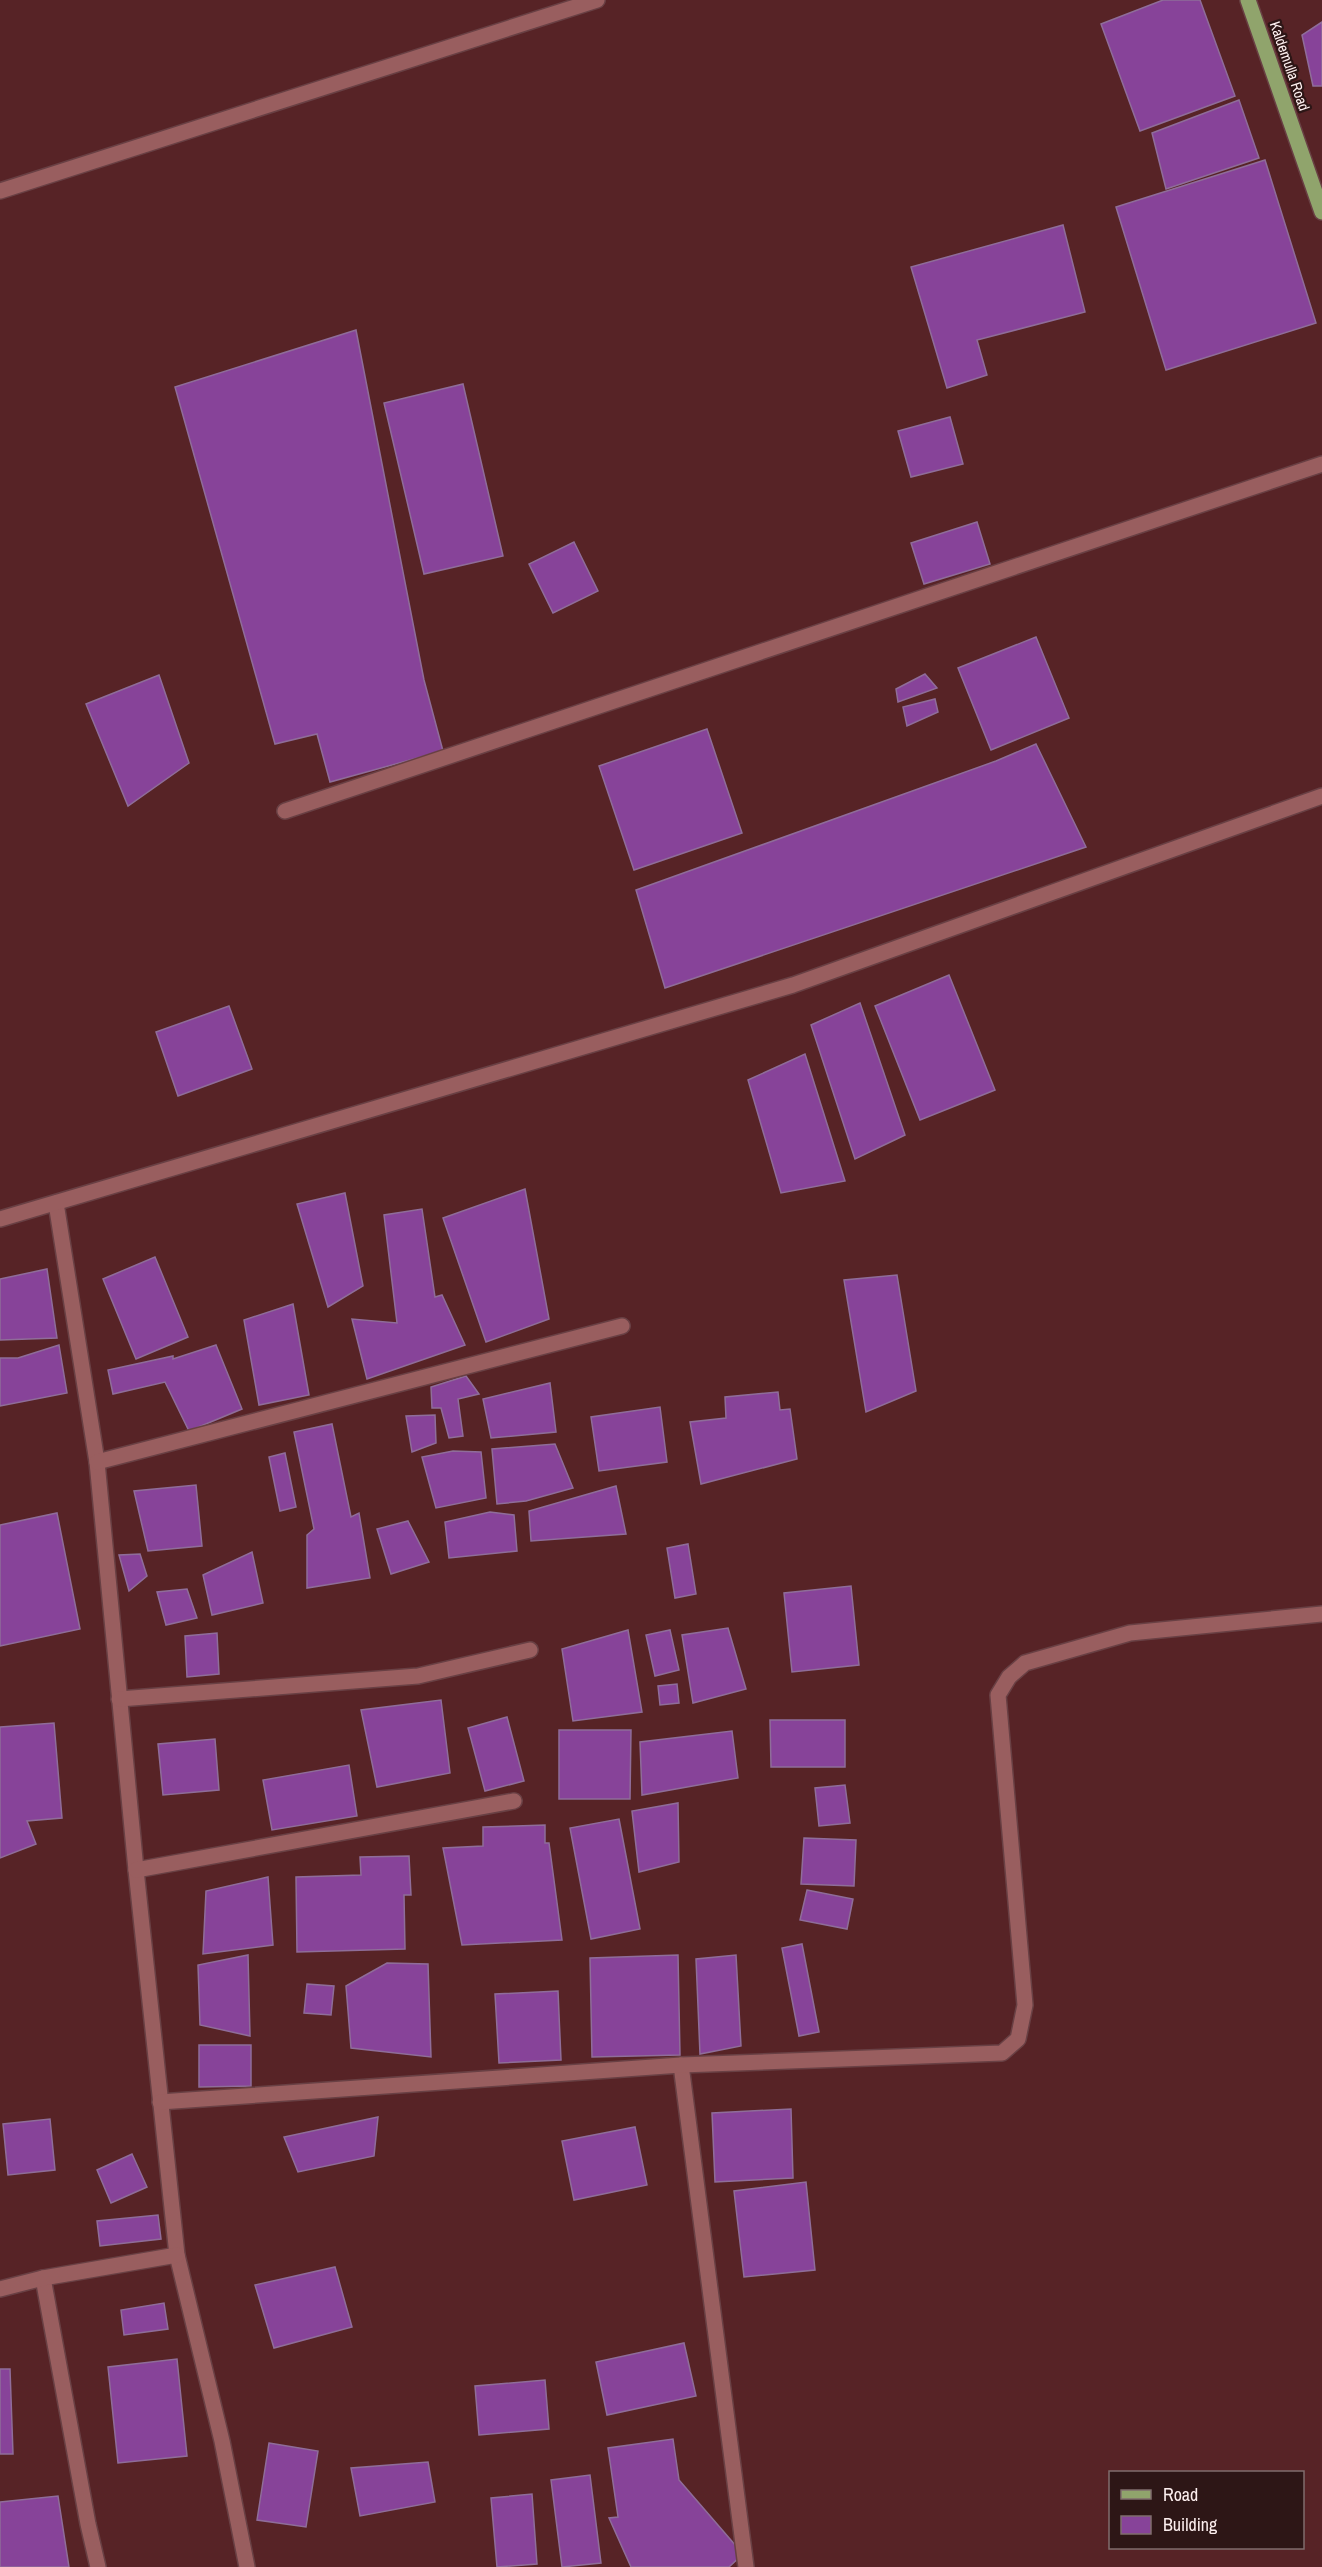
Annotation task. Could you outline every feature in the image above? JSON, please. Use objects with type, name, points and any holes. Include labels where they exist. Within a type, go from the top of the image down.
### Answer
[{"type":"main road","name":"Kaldemulla Road","points":[[1248,0],[1322,212]]},
{"type":"street","points":[[0,191],[597,0]]},
{"type":"street","points":[[285,812],[1322,464]]},
{"type":"street","points":[[0,1220],[793,985],[1322,796]]},
{"type":"street","points":[[56,1203],[97,1462],[136,1870],[177,2255],[222,2441],[247,2567]]},
{"type":"street","points":[[97,1462],[622,1326]]},
{"type":"street","points":[[160,2102],[681,2065],[1002,2053],[1018,2039],[1025,2005],[998,1695],[1009,1677],[1025,1663],[1130,1634],[1322,1614]]},
{"type":"street","points":[[119,1699],[418,1676],[530,1650]]},
{"type":"street","points":[[136,1870],[514,1801]]},
{"type":"street","points":[[681,2065],[746,2567]]},
{"type":"street","points":[[0,2289],[43,2278],[177,2255]]},
{"type":"street","points":[[43,2278],[98,2567]]},
{"type":"building","points":[[1163,0],[1200,0],[1235,96],[1140,131],[1101,24]]},
{"type":"building","points":[[1322,22],[1322,86],[1313,86],[1302,35]]},
{"type":"building","points":[[1239,100],[1259,158],[1166,189],[1152,133]]},
{"type":"building","points":[[1265,160],[1316,323],[1166,370],[1116,207]]},
{"type":"building","points":[[1063,225],[1085,312],[977,340],[987,375],[947,388],[911,267]]},
{"type":"building","points":[[356,330],[424,680],[443,751],[330,782],[317,734],[275,744],[175,387]]},
{"type":"building","points":[[463,384],[503,556],[424,574],[384,403]]},
{"type":"building","points":[[950,417],[963,464],[911,477],[898,431]]},
{"type":"building","points":[[977,522],[990,564],[924,584],[911,543]]},
{"type":"building","points":[[574,542],[598,591],[553,613],[529,564]]},
{"type":"building","points":[[1036,637],[1069,718],[991,750],[958,668]]},
{"type":"building","points":[[925,674],[937,688],[898,702],[896,689]]},
{"type":"building","points":[[159,675],[189,763],[128,806],[86,704]]},
{"type":"building","points":[[935,699],[938,712],[907,726],[903,707]]},
{"type":"building","points":[[707,729],[742,833],[634,870],[599,766]]},
{"type":"building","points":[[1036,744],[1086,847],[665,988],[636,890],[996,761]]},
{"type":"building","points":[[949,975],[995,1090],[920,1120],[875,1006]]},
{"type":"building","points":[[860,1003],[905,1135],[855,1159],[811,1025]]},
{"type":"building","points":[[229,1006],[252,1069],[178,1096],[156,1032]]},
{"type":"building","points":[[805,1054],[845,1181],[781,1193],[748,1080]]},
{"type":"building","points":[[525,1189],[549,1319],[486,1342],[443,1218]]},
{"type":"building","points":[[345,1193],[363,1286],[328,1307],[297,1204]]},
{"type":"building","points":[[422,1209],[435,1297],[442,1295],[465,1345],[367,1379],[352,1319],[397,1323],[384,1215]]},
{"type":"building","points":[[155,1257],[188,1337],[136,1359],[103,1279]]},
{"type":"building","points":[[47,1269],[57,1338],[0,1340],[0,1279]]},
{"type":"building","points":[[897,1275],[916,1391],[866,1412],[844,1280]]},
{"type":"building","points":[[293,1304],[309,1395],[259,1405],[244,1320]]},
{"type":"building","points":[[59,1345],[67,1393],[0,1406],[0,1358],[18,1358]]},
{"type":"building","points":[[216,1345],[242,1409],[189,1431],[165,1382],[113,1394],[108,1370],[173,1356],[173,1359]]},
{"type":"building","points":[[466,1376],[479,1394],[458,1399],[463,1436],[449,1438],[441,1408],[432,1408],[431,1387]]},
{"type":"building","points":[[550,1383],[556,1432],[491,1438],[483,1399]]},
{"type":"building","points":[[778,1392],[780,1410],[790,1409],[797,1459],[701,1484],[690,1422],[726,1418],[725,1397]]},
{"type":"building","points":[[660,1407],[667,1462],[599,1471],[591,1417]]},
{"type":"building","points":[[435,1415],[436,1443],[412,1452],[406,1416]]},
{"type":"building","points":[[332,1424],[351,1517],[359,1513],[370,1578],[307,1588],[307,1535],[314,1529],[294,1432]]},
{"type":"building","points":[[555,1444],[573,1488],[526,1501],[497,1504],[492,1449]]},
{"type":"building","points":[[453,1451],[481,1452],[486,1498],[436,1508],[422,1457]]},
{"type":"building","points":[[285,1453],[296,1507],[280,1511],[269,1457]]},
{"type":"building","points":[[196,1485],[202,1546],[148,1551],[134,1491]]},
{"type":"building","points":[[616,1486],[626,1534],[531,1541],[529,1511]]},
{"type":"building","points":[[490,1512],[514,1515],[517,1551],[449,1558],[445,1522]]},
{"type":"building","points":[[57,1513],[80,1629],[0,1646],[0,1525]]},
{"type":"building","points":[[408,1521],[429,1562],[391,1574],[377,1529]]},
{"type":"building","points":[[688,1544],[696,1594],[675,1598],[667,1548]]},
{"type":"building","points":[[252,1552],[263,1603],[212,1615],[203,1575]]},
{"type":"building","points":[[140,1554],[147,1576],[129,1591],[119,1555]]},
{"type":"building","points":[[851,1586],[859,1665],[792,1672],[784,1593]]},
{"type":"building","points":[[187,1589],[197,1618],[166,1625],[157,1592]]},
{"type":"building","points":[[728,1628],[746,1689],[693,1703],[682,1635]]},
{"type":"building","points":[[628,1630],[642,1712],[573,1721],[562,1649]]},
{"type":"building","points":[[670,1630],[679,1670],[655,1676],[646,1635]]},
{"type":"building","points":[[217,1633],[219,1674],[187,1677],[185,1636]]},
{"type":"building","points":[[677,1684],[679,1703],[660,1705],[658,1686]]},
{"type":"building","points":[[441,1700],[450,1773],[377,1787],[361,1710]]},
{"type":"building","points":[[507,1717],[524,1781],[485,1791],[468,1728]]},
{"type":"building","points":[[770,1720],[845,1720],[845,1767],[771,1767]]},
{"type":"building","points":[[54,1723],[62,1818],[27,1821],[36,1844],[0,1858],[0,1727]]},
{"type":"building","points":[[559,1730],[631,1730],[630,1799],[559,1799]]},
{"type":"building","points":[[732,1731],[738,1778],[642,1795],[640,1742]]},
{"type":"building","points":[[215,1739],[219,1790],[163,1795],[158,1744]]},
{"type":"building","points":[[349,1765],[357,1816],[272,1830],[263,1780]]},
{"type":"building","points":[[845,1785],[850,1823],[819,1826],[815,1788]]},
{"type":"building","points":[[678,1803],[679,1862],[639,1872],[632,1811]]},
{"type":"building","points":[[619,1819],[640,1929],[591,1939],[570,1828]]},
{"type":"building","points":[[545,1825],[545,1843],[549,1843],[562,1940],[462,1945],[443,1848],[483,1846],[483,1827]]},
{"type":"building","points":[[804,1838],[856,1840],[854,1886],[801,1884]]},
{"type":"building","points":[[409,1856],[411,1895],[404,1895],[405,1949],[297,1952],[296,1877],[361,1875],[360,1857]]},
{"type":"building","points":[[268,1877],[273,1945],[203,1954],[206,1891]]},
{"type":"building","points":[[807,1890],[853,1899],[847,1929],[800,1920]]},
{"type":"building","points":[[802,1944],[819,2032],[799,2036],[782,1948]]},
{"type":"building","points":[[248,1955],[250,2036],[200,2025],[198,1965]]},
{"type":"building","points":[[678,1955],[680,2055],[592,2057],[590,1958]]},
{"type":"building","points":[[736,1955],[741,2046],[700,2054],[696,1959]]},
{"type":"building","points":[[387,1963],[428,1964],[431,2057],[351,2048],[346,1986]]},
{"type":"building","points":[[307,1984],[334,1986],[331,2015],[304,2013]]},
{"type":"building","points":[[558,1991],[561,2060],[499,2063],[495,1994]]},
{"type":"building","points":[[199,2045],[251,2045],[251,2086],[199,2087]]},
{"type":"building","points":[[791,2109],[793,2178],[715,2182],[712,2113]]},
{"type":"building","points":[[378,2117],[374,2156],[298,2172],[284,2137]]},
{"type":"building","points":[[50,2119],[55,2170],[8,2175],[3,2124]]},
{"type":"building","points":[[635,2127],[647,2185],[574,2200],[562,2141]]},
{"type":"building","points":[[132,2154],[147,2187],[111,2203],[97,2170]]},
{"type":"building","points":[[806,2182],[815,2270],[744,2277],[734,2191]]},
{"type":"building","points":[[158,2215],[161,2239],[100,2246],[97,2221]]},
{"type":"building","points":[[335,2267],[352,2327],[274,2348],[255,2285]]},
{"type":"building","points":[[164,2303],[168,2329],[124,2335],[121,2310]]},
{"type":"building","points":[[684,2343],[696,2396],[607,2415],[596,2362]]},
{"type":"building","points":[[177,2359],[187,2456],[118,2463],[108,2367]]},
{"type":"building","points":[[0,2369],[10,2369],[13,2454],[0,2454]]},
{"type":"building","points":[[545,2380],[549,2429],[479,2435],[475,2386]]},
{"type":"building","points":[[673,2439],[679,2480],[743,2554],[729,2567],[631,2567],[609,2518],[618,2517],[608,2448]]},
{"type":"building","points":[[269,2443],[318,2451],[306,2527],[257,2520]]},
{"type":"building","points":[[428,2462],[435,2502],[360,2516],[351,2468]]},
{"type":"building","points":[[590,2475],[601,2563],[562,2567],[551,2480]]},
{"type":"building","points":[[532,2494],[537,2564],[497,2567],[491,2498]]},
{"type":"building","points":[[58,2496],[69,2567],[0,2567],[0,2502]]}]
